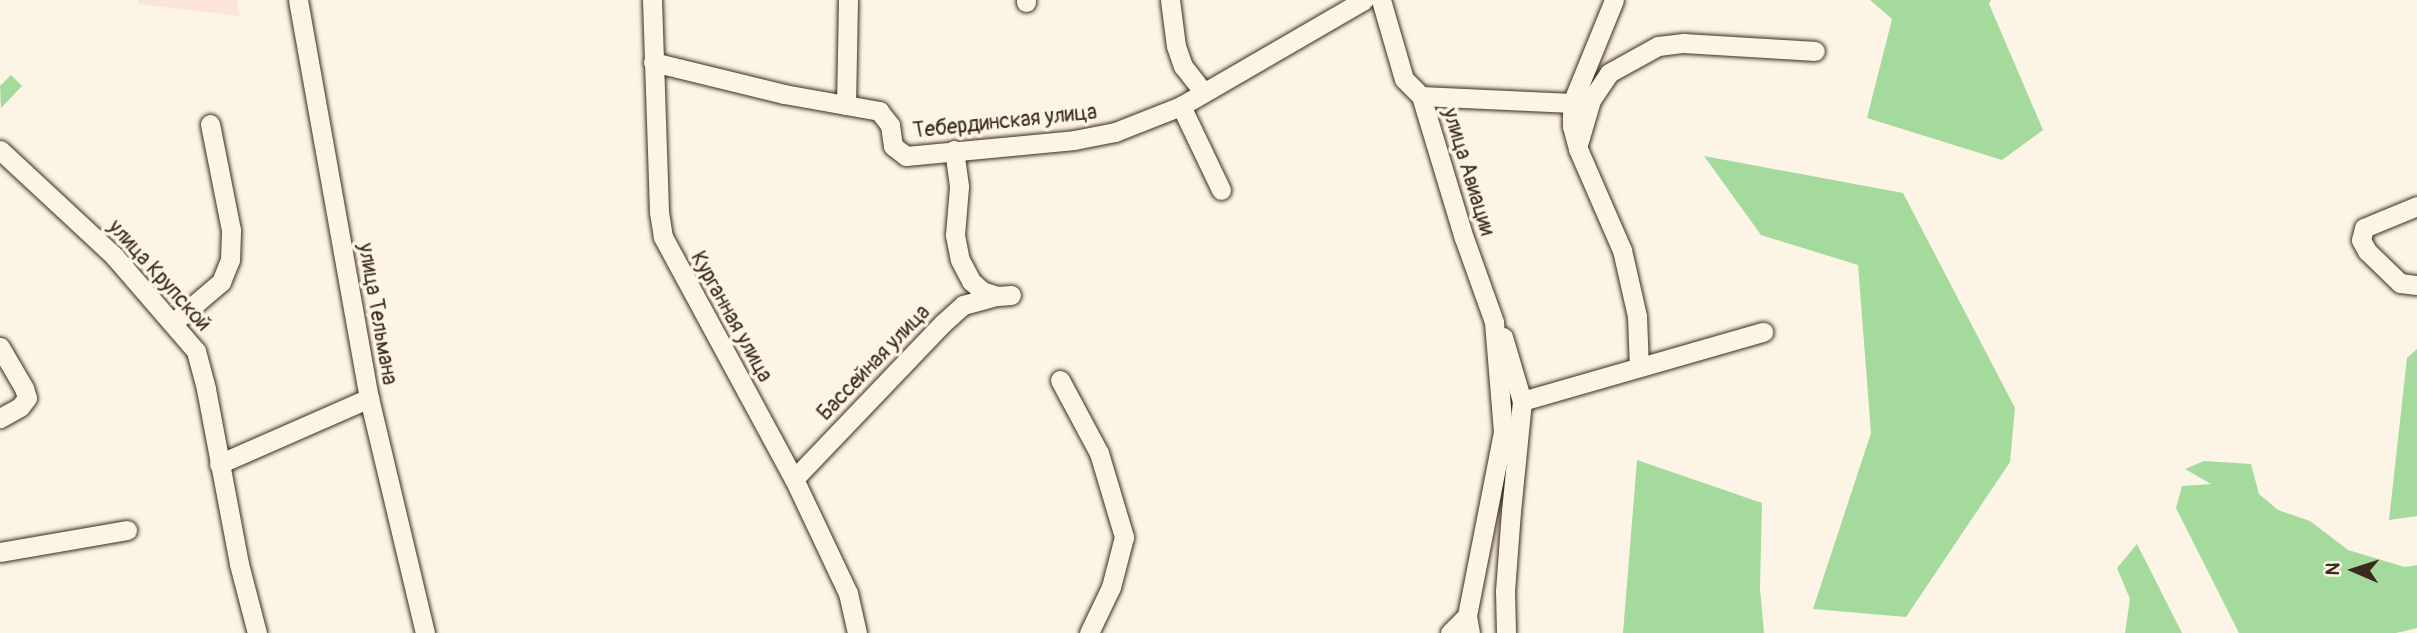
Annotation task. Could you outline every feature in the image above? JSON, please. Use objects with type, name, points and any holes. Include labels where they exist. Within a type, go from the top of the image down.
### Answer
[{"type":"street","name":"улица Тельмана","points":[[298,0],[369,398],[425,633]]},
{"type":"street","name":"Курганная улица","points":[[652,0],[659,212],[663,237],[794,479],[848,593],[857,633]]},
{"type":"street","points":[[846,105],[848,0]]},
{"type":"street","points":[[1170,0],[1176,46],[1183,66],[1203,92]]},
{"type":"street","name":"Тебердинская улица","points":[[653,62],[784,94],[879,111],[890,125],[893,146],[898,153],[906,156],[1102,135],[1150,120],[1181,106],[1364,0]]},
{"type":"street","name":"улица Авиации","points":[[1381,0],[1404,79],[1421,96],[1464,238],[1494,322],[1508,346],[1522,401],[1506,577],[1506,633]]},
{"type":"street","points":[[1614,0],[1572,103],[1572,126],[1578,149],[1622,250],[1637,316],[1639,367]]},
{"type":"street","points":[[1578,149],[1591,100],[1609,73],[1658,46],[1684,43],[1815,51]]},
{"type":"street","points":[[1421,96],[1572,103]]},
{"type":"street","points":[[1181,106],[1221,190]]},
{"type":"street","points":[[174,323],[220,282],[230,260],[231,230],[210,124]]},
{"type":"street","name":"улица Крупской","points":[[0,150],[114,256],[196,351],[257,633]]},
{"type":"street","name":"Бассейная улица","points":[[794,479],[963,305],[1004,295],[982,291],[971,281],[960,260],[955,235],[959,187],[954,150]]},
{"type":"street","points":[[2417,206],[2364,228],[2361,240],[2367,250],[2400,283],[2417,285]]},
{"type":"street","name":"улица Авиации","points":[[1468,624],[1503,432],[1494,322]]},
{"type":"street","points":[[1522,401],[1763,332]]},
{"type":"street","points":[[0,347],[27,398],[20,407],[0,418]]},
{"type":"street","points":[[1060,380],[1099,453],[1124,537],[1111,587],[1089,633]]},
{"type":"street","points":[[219,464],[369,398]]},
{"type":"street","points":[[0,552],[127,530]]},
{"type":"street","points":[[1450,633],[1468,624]]},
{"type":"shaded area","points":[[137,0],[237,0],[240,16],[139,4]]},
{"type":"green space","points":[[1870,0],[1991,0],[1989,4],[2043,130],[2002,160],[1867,118],[1892,19]]},
{"type":"green space","points":[[11,75],[22,86],[1,108],[0,86]]},
{"type":"green space","points":[[1704,156],[1903,193],[2015,408],[2010,462],[1906,617],[1813,609],[1871,433],[1858,265],[1761,235]]},
{"type":"green space","points":[[2417,349],[2417,516],[2389,520],[2407,358]]},
{"type":"green space","points":[[1637,460],[1762,503],[1760,589],[1764,633],[1623,633]]},
{"type":"green space","points":[[2204,461],[2251,464],[2259,494],[2278,510],[2310,521],[2348,550],[2405,567],[2417,565],[2417,628],[2396,633],[2239,633],[2176,508],[2182,486],[2211,484],[2185,469]]},
{"type":"green space","points":[[2137,544],[2182,633],[2125,633],[2130,599],[2117,568]]}]
